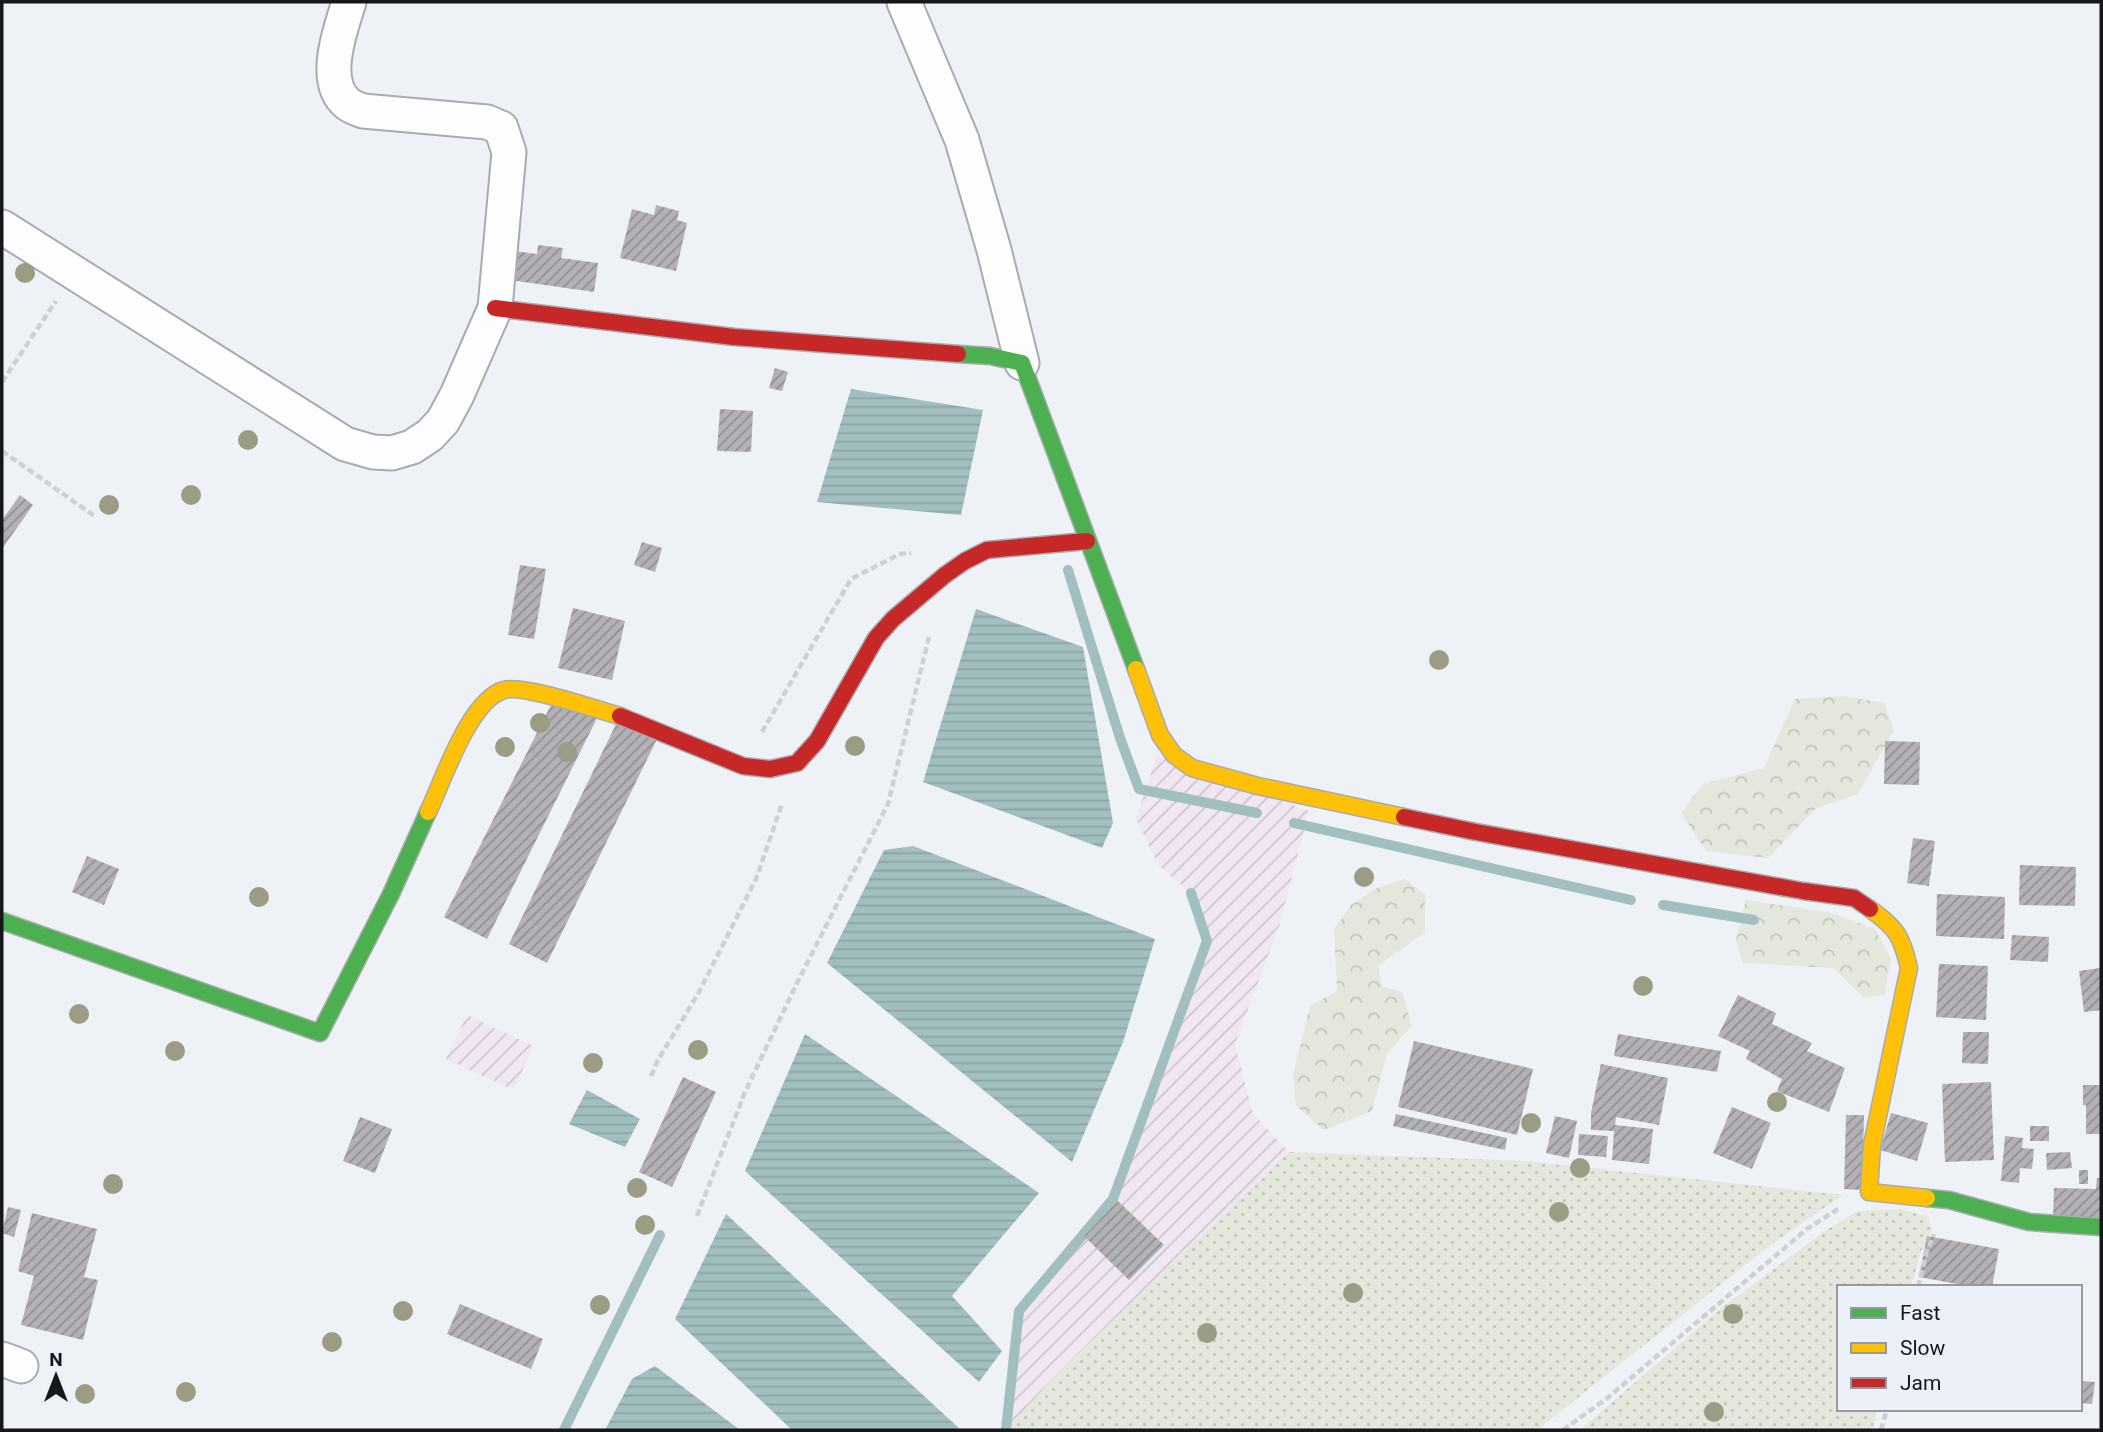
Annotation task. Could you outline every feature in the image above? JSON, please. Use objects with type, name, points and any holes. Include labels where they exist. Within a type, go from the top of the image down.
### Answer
[{"type":"street","points":[[2,227],[345,444],[373,452],[392,453],[412,447],[443,421],[495,308],[509,152],[501,128],[487,122],[363,111],[347,103],[338,90],[335,50],[349,2]]},
{"type":"street","points":[[904,2],[962,140],[991,239],[1022,363],[1160,735],[1174,755],[1192,768],[1258,786],[1476,832],[1790,889],[1854,898],[1896,929],[1904,946],[1909,968],[1872,1145],[1869,1192],[1949,1200],[2029,1222],[2101,1227]]},
{"type":"street","points":[[495,308],[706,334],[990,356],[1022,363]]},
{"type":"street","points":[[2,921],[320,1033],[391,894],[469,723],[490,696],[506,689],[526,691],[602,711],[638,722],[743,766],[770,769],[797,763],[817,741],[876,638],[893,619],[944,575],[987,550],[1087,541]]},
{"type":"path","points":[[2,382],[74,274]]},
{"type":"path","points":[[2,452],[96,517]]},
{"type":"path","points":[[696,1216],[745,1092],[888,804],[931,629]]},
{"type":"path","points":[[651,1076],[698,994],[755,879],[797,763]]},
{"type":"path","points":[[1563,1430],[1605,1400],[1807,1228],[1851,1202],[1885,1195]]},
{"type":"path","points":[[1918,1285],[1927,1251],[1949,1200]]},
{"type":"path","points":[[1881,1430],[1886,1411]]},
{"type":"shaded area","points":[[851,389],[983,410],[961,515],[817,502]]},
{"type":"shaded area","points":[[976,609],[1083,647],[1113,823],[1102,848],[923,782]]},
{"type":"shaded area","points":[[1157,755],[1309,811],[1279,927],[1235,1044],[1253,1114],[1289,1152],[1054,1377],[1008,1430],[1019,1311],[1113,1199],[1207,941],[1191,893],[1158,865],[1136,819]]},
{"type":"shaded area","points":[[913,846],[1155,939],[1123,1042],[1072,1162],[827,963],[884,850]]},
{"type":"shaded area","points":[[467,1015],[534,1046],[513,1090],[446,1059]]},
{"type":"shaded area","points":[[805,1034],[1039,1193],[952,1296],[1002,1351],[979,1382],[745,1171]]},
{"type":"shaded area","points":[[587,1090],[640,1119],[625,1147],[569,1124]]},
{"type":"shaded area","points":[[726,1214],[961,1430],[792,1430],[675,1319]]},
{"type":"shaded area","points":[[655,1366],[740,1430],[605,1430],[632,1379]]},
{"type":"green space","points":[[1843,696],[1884,703],[1894,730],[1858,794],[1816,808],[1768,858],[1706,851],[1681,813],[1703,784],[1764,768],[1795,699]]},
{"type":"green space","points":[[1404,879],[1425,894],[1425,932],[1378,966],[1382,986],[1402,992],[1412,1026],[1387,1053],[1372,1111],[1324,1130],[1296,1106],[1293,1076],[1310,1006],[1337,991],[1334,929],[1351,905],[1375,889]]},
{"type":"green space","points":[[1746,900],[1832,913],[1875,929],[1891,959],[1885,994],[1864,998],[1833,968],[1743,963],[1736,940]]},
{"type":"green space","points":[[1289,1152],[1524,1161],[1843,1195],[1773,1243],[1537,1430],[1006,1430],[1054,1377]]},
{"type":"green space","points":[[1901,1209],[1928,1217],[1932,1229],[1921,1251],[1912,1285],[1837,1285],[1837,1411],[1877,1411],[1872,1430],[1580,1430],[1720,1309],[1825,1231],[1858,1211]]},
{"type":"building","points":[[656,205],[679,211],[677,220],[687,223],[676,271],[620,258],[632,209],[654,215]]},
{"type":"building","points":[[538,245],[563,248],[561,258],[598,263],[594,292],[510,280],[514,251],[537,254]]},
{"type":"building","points":[[775,368],[788,372],[782,391],[769,388]]},
{"type":"building","points":[[720,409],[753,411],[751,452],[717,451]]},
{"type":"building","points":[[20,495],[33,505],[2,549],[2,520]]},
{"type":"building","points":[[642,542],[662,548],[655,572],[634,565]]},
{"type":"building","points":[[520,565],[546,569],[534,639],[508,635]]},
{"type":"building","points":[[573,608],[625,621],[612,680],[558,668]]},
{"type":"building","points":[[557,693],[599,714],[487,939],[444,917]]},
{"type":"building","points":[[620,716],[659,735],[547,963],[509,944]]},
{"type":"building","points":[[1885,741],[1920,742],[1919,785],[1884,784]]},
{"type":"building","points":[[1913,838],[1935,841],[1929,886],[1907,883]]},
{"type":"building","points":[[87,856],[119,869],[104,905],[72,892]]},
{"type":"building","points":[[2020,865],[2076,867],[2075,906],[2019,905]]},
{"type":"building","points":[[1937,894],[2005,897],[2004,939],[1936,936]]},
{"type":"building","points":[[2012,935],[2049,937],[2048,962],[2010,960]]},
{"type":"building","points":[[1939,964],[1988,966],[1986,1020],[1936,1017]]},
{"type":"building","points":[[2100,968],[2101,1010],[2084,1012],[2079,971]]},
{"type":"building","points":[[1738,995],[1776,1013],[1772,1024],[1812,1043],[1807,1051],[1845,1068],[1829,1112],[1777,1091],[1782,1079],[1746,1059],[1750,1051],[1718,1036]]},
{"type":"building","points":[[1963,1032],[1989,1032],[1988,1064],[1962,1063]]},
{"type":"building","points":[[1618,1034],[1721,1051],[1717,1072],[1614,1056]]},
{"type":"building","points":[[1414,1041],[1533,1069],[1517,1135],[1398,1107]]},
{"type":"building","points":[[1601,1064],[1668,1078],[1659,1125],[1616,1117],[1615,1125],[1653,1129],[1649,1164],[1612,1160],[1614,1131],[1591,1130],[1591,1113]]},
{"type":"building","points":[[683,1077],[716,1092],[672,1187],[639,1172]]},
{"type":"building","points":[[1991,1082],[1994,1160],[1945,1162],[1942,1084]]},
{"type":"building","points":[[2083,1085],[2101,1085],[2101,1134],[2086,1134]]},
{"type":"building","points":[[1732,1107],[1771,1123],[1752,1169],[1713,1153]]},
{"type":"building","points":[[1891,1113],[1928,1123],[1917,1161],[1880,1150]]},
{"type":"building","points":[[1396,1114],[1507,1138],[1505,1150],[1393,1126]]},
{"type":"building","points":[[1846,1115],[1864,1115],[1862,1190],[1844,1189]]},
{"type":"building","points":[[1555,1116],[1577,1121],[1569,1158],[1546,1153]]},
{"type":"building","points":[[360,1117],[392,1129],[375,1173],[343,1161]]},
{"type":"building","points":[[2030,1126],[2049,1126],[2049,1141],[2030,1141]]},
{"type":"building","points":[[1579,1134],[1608,1136],[1606,1157],[1578,1155]]},
{"type":"building","points":[[2005,1136],[2023,1138],[2022,1148],[2034,1149],[2032,1169],[2020,1168],[2019,1183],[2001,1181]]},
{"type":"building","points":[[2070,1152],[2072,1168],[2047,1170],[2046,1153]]},
{"type":"building","points":[[2079,1170],[2088,1170],[2088,1184],[2079,1184]]},
{"type":"building","points":[[2097,1178],[2101,1178],[2101,1221],[2053,1219],[2054,1188],[2096,1189]]},
{"type":"building","points":[[1118,1201],[1164,1245],[1129,1280],[1084,1236]]},
{"type":"building","points":[[8,1207],[21,1210],[14,1237],[2,1233]]},
{"type":"building","points":[[32,1213],[97,1229],[84,1277],[98,1280],[83,1340],[21,1325],[34,1276],[18,1271]]},
{"type":"building","points":[[1927,1236],[1999,1249],[1992,1285],[1963,1285],[1919,1277]]},
{"type":"building","points":[[460,1304],[543,1339],[531,1369],[447,1334]]},
{"type":"building","points":[[2082,1381],[2095,1382],[2092,1404],[2082,1403]]},
{"type":"waterway","points":[[1068,570],[1120,738],[1139,789],[1257,813]]},
{"type":"waterway","points":[[1294,823],[1631,900]]},
{"type":"waterway","points":[[1006,1429],[1019,1311],[1113,1199],[1207,941],[1191,893]]},
{"type":"waterway","points":[[1663,905],[1754,920]]},
{"type":"waterway","points":[[564,1430],[660,1235]]},
{"type":"traffic: fast","points":[[958,354],[990,356],[1022,363],[1136,669]]},
{"type":"traffic: fast","points":[[2,921],[320,1033],[391,894],[428,812]]},
{"type":"traffic: fast","points":[[1927,1198],[1949,1200],[2029,1222],[2101,1227]]},
{"type":"traffic: slow","points":[[1136,669],[1160,735],[1174,755],[1192,768],[1258,786],[1404,817]]},
{"type":"traffic: slow","points":[[428,812],[449,762],[469,725],[479,709],[491,697],[504,690],[543,694],[620,716]]},
{"type":"traffic: slow","points":[[1870,909],[1897,934],[1909,968],[1872,1145],[1869,1192],[1927,1198]]},
{"type":"traffic: jam","points":[[495,308],[734,337],[958,354]]},
{"type":"traffic: jam","points":[[620,716],[743,766],[770,769],[797,763],[817,741],[876,638],[893,619],[945,575],[987,550],[1087,541]]},
{"type":"traffic: jam","points":[[1404,817],[1803,891],[1854,898],[1870,909]]}]
